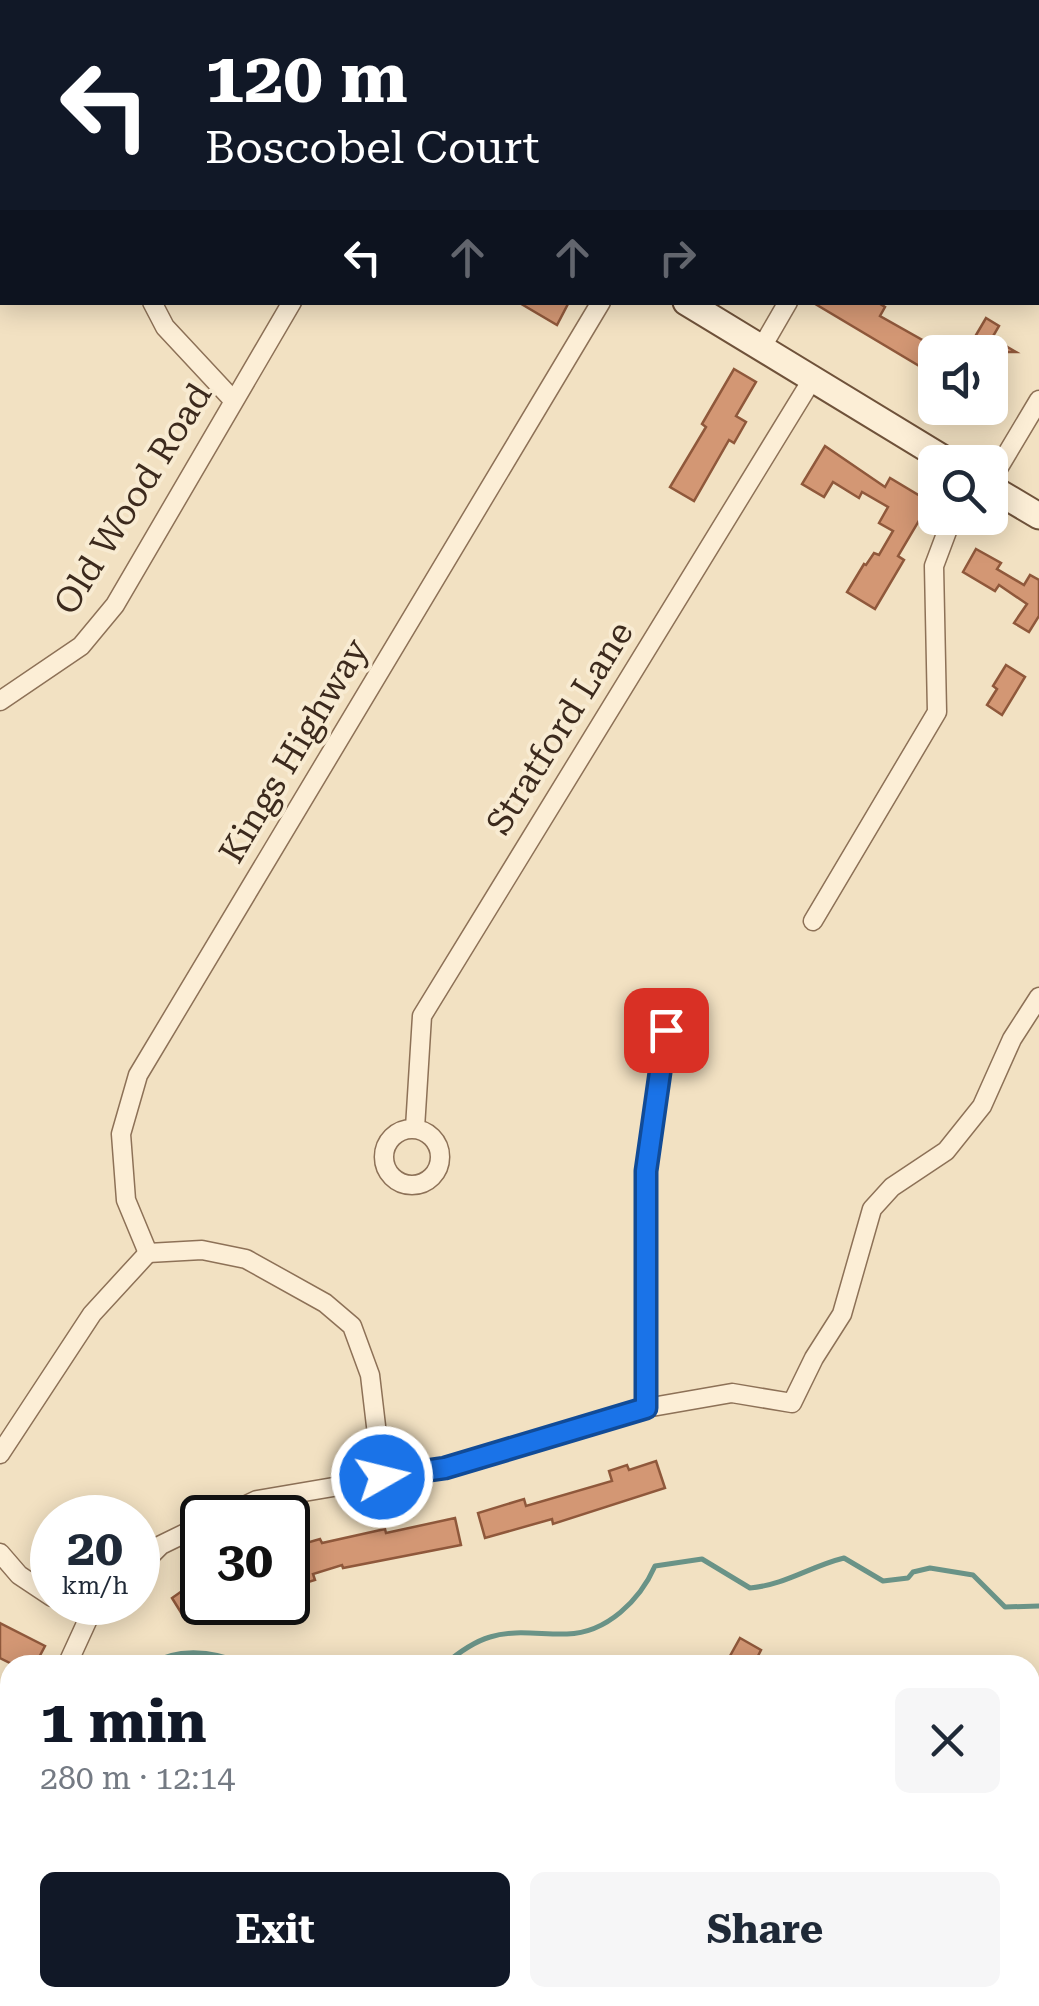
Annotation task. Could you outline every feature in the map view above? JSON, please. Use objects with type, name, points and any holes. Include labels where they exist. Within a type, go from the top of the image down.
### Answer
[{"type":"street","points":[[154,305],[165,327],[233,400]]},
{"type":"street","name":"Old Wood Road","points":[[0,701],[81,646],[115,605],[290,305]]},
{"type":"street","name":"Kings Highway","points":[[148,1253],[126,1200],[120,1134],[138,1075],[599,305]]},
{"type":"street","points":[[691,305],[921,445]]},
{"type":"street","points":[[762,347],[786,305]]},
{"type":"street","name":"Stratford Lane","points":[[415,1128],[422,1016],[813,378]]},
{"type":"street","points":[[1008,452],[1039,400]]},
{"type":"street","points":[[1008,498],[1039,516]]},
{"type":"street","points":[[813,922],[937,712],[934,566],[946,535]]},
{"type":"street","points":[[283,1495],[445,1468],[646,1408],[732,1393],[792,1403],[842,1314],[872,1209],[892,1187],[946,1151],[982,1106],[1012,1038],[1039,997]]},
{"type":"street","points":[[646,1408],[646,1171],[666,1030]]},
{"type":"street","points":[[0,1454],[92,1314],[148,1253],[202,1250],[246,1258],[325,1303],[352,1326],[370,1375],[382,1477]]},
{"type":"street","points":[[0,1553],[30,1583]]},
{"type":"street","points":[[72,1655],[85,1625]]},
{"type":"building","points":[[523,305],[567,305],[557,325]]},
{"type":"building","points":[[817,305],[882,305],[885,307],[880,316],[918,338],[918,365]]},
{"type":"building","points":[[986,318],[999,326],[994,335],[976,335]]},
{"type":"building","points":[[734,369],[756,382],[736,416],[746,422],[734,443],[729,440],[694,501],[670,487],[706,427],[702,424]]},
{"type":"building","points":[[825,446],[885,487],[890,478],[918,495],[918,522],[898,556],[904,560],[875,609],[847,592],[864,564],[874,553],[879,555],[893,531],[879,523],[888,507],[862,492],[859,498],[833,482],[824,497],[802,484]]},
{"type":"building","points":[[976,549],[1001,563],[997,569],[1024,585],[1030,575],[1039,580],[1039,616],[1029,632],[1014,623],[1027,604],[999,585],[995,591],[963,572]]},
{"type":"building","points":[[1006,665],[1025,677],[1002,715],[987,705]]},
{"type":"building","points":[[656,1461],[665,1488],[553,1524],[552,1519],[485,1538],[478,1513],[524,1499],[526,1506],[612,1481],[609,1471],[627,1465],[629,1470]]},
{"type":"building","points":[[455,1518],[461,1545],[343,1568],[342,1565],[313,1574],[315,1580],[310,1582],[310,1542],[320,1539],[322,1543],[385,1529],[386,1533]]},
{"type":"building","points":[[180,1592],[180,1611],[172,1598]]},
{"type":"building","points":[[0,1623],[45,1646],[40,1655],[0,1655]]},
{"type":"building","points":[[740,1638],[761,1650],[758,1655],[731,1655]]},
{"type":"waterway","points":[[456,1655],[499,1635],[567,1634],[596,1628],[631,1602],[655,1566],[702,1559],[750,1588],[844,1558],[883,1581],[908,1578],[913,1572],[930,1568],[973,1575],[1005,1607],[1039,1606]]},
{"type":"waterway","points":[[172,1655],[214,1655]]},
{"type":"route","points":[[382,1477],[445,1468],[646,1408],[646,1171],[666,1030]]}]
